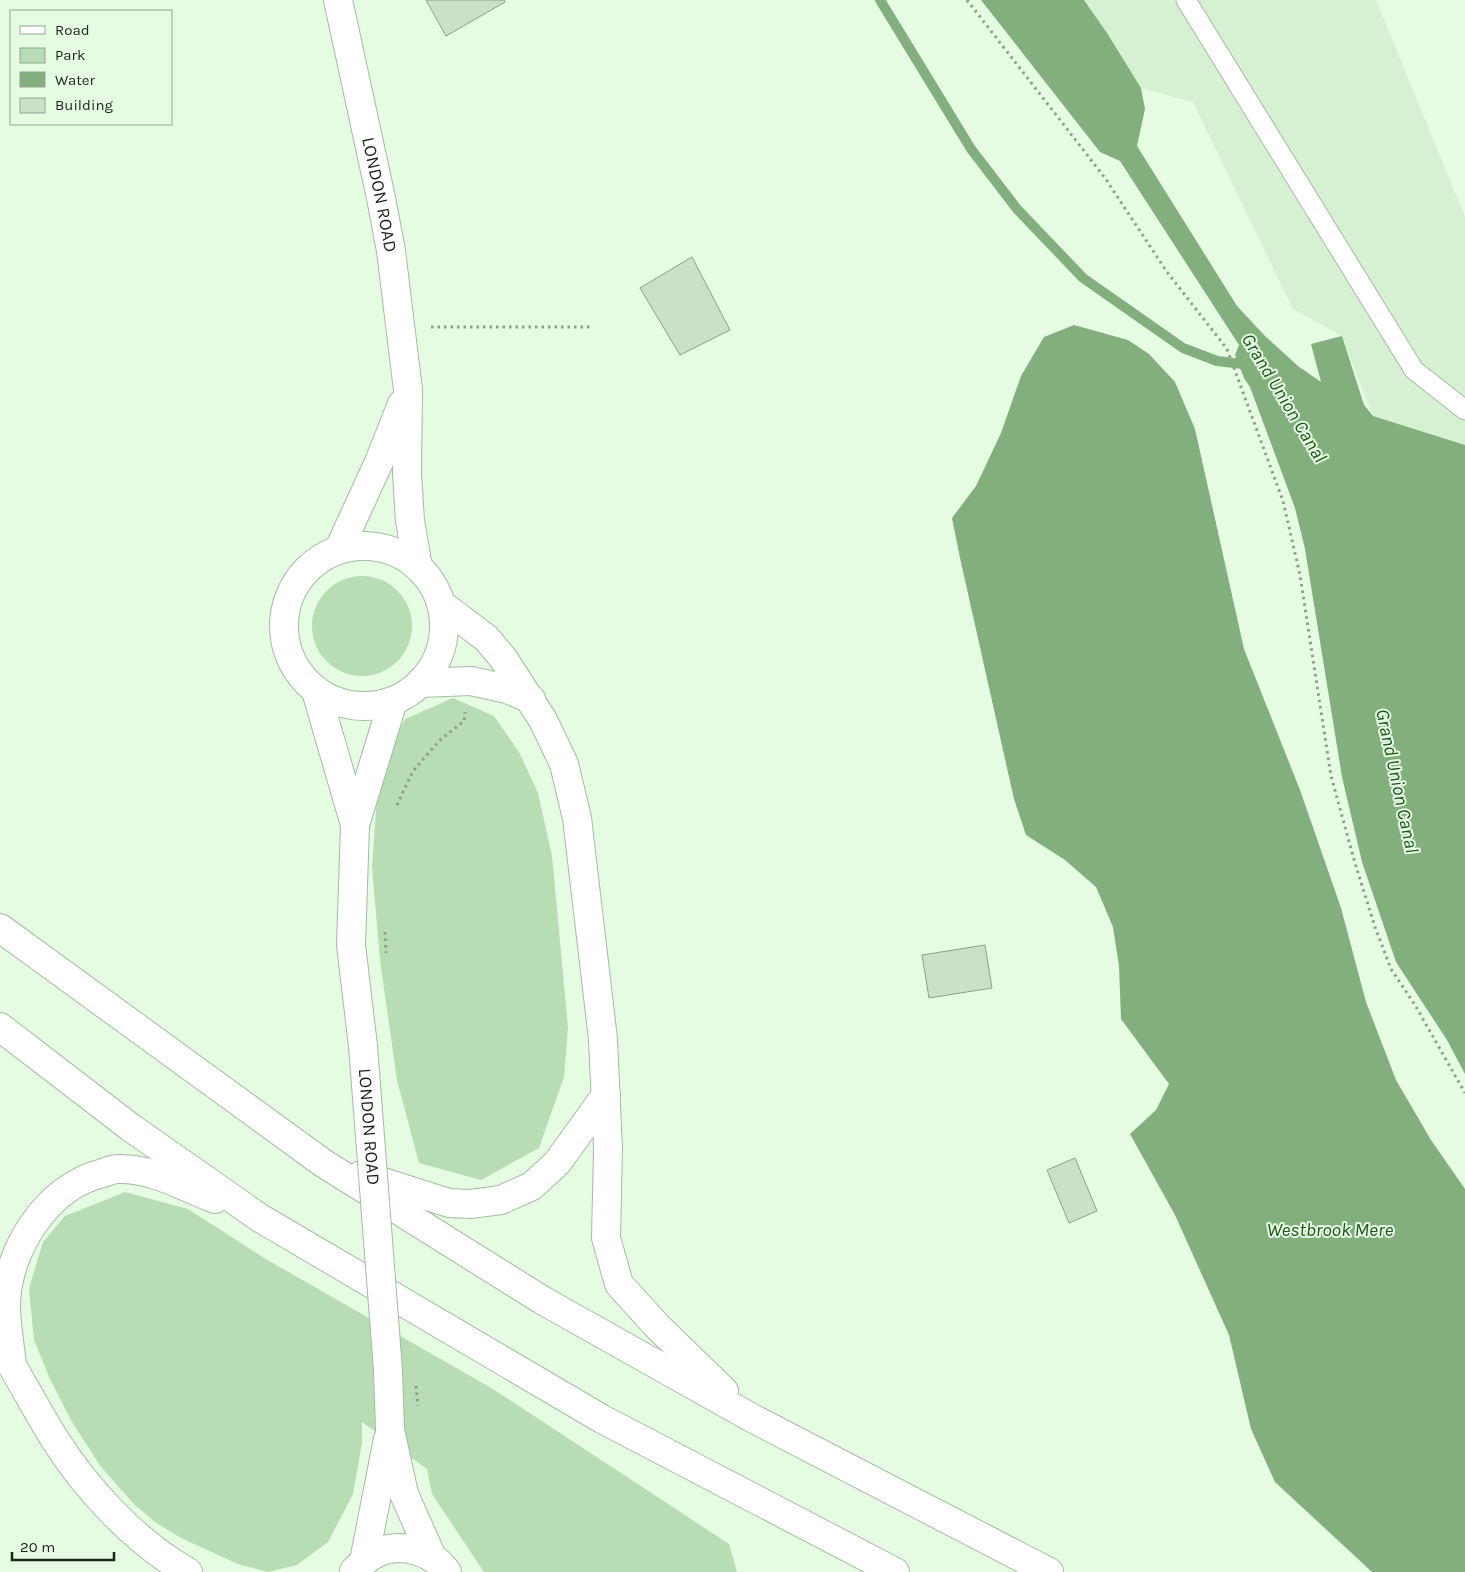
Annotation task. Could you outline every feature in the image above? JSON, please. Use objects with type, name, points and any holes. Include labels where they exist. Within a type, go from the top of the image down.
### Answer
[{"type":"main road","name":"LONDON ROAD","points":[[338,0],[391,251],[408,390],[407,473],[410,521],[418,567]]},
{"type":"main road","name":"LONDON ROAD","points":[[339,549],[379,462],[408,390]]},
{"type":"main road","points":[[359,546],[381,547],[401,555],[418,567],[432,584],[441,604],[444,625],[442,646],[433,666],[420,684],[408,694],[393,701],[367,706],[340,703],[316,691],[298,673],[287,650],[283,626],[287,601],[298,579],[316,561],[339,549],[359,546]]},
{"type":"main road","points":[[441,604],[486,638],[503,658],[531,699],[564,764],[577,818],[603,1038],[608,1149],[606,1238],[620,1284],[658,1326],[752,1418]]},
{"type":"main road","points":[[420,684],[471,681],[507,689],[531,699]]},
{"type":"main road","name":"LONDON ROAD","points":[[316,691],[356,825]]},
{"type":"main road","name":"LONDON ROAD","points":[[393,701],[356,825],[351,945],[363,1046],[388,1370],[390,1430],[404,1494],[439,1565]]},
{"type":"main road","points":[[0,928],[323,1163],[542,1300],[752,1418],[1048,1572]]},
{"type":"main road","points":[[0,1027],[130,1127],[260,1218],[602,1419],[895,1572]]},
{"type":"main road","points":[[323,1163],[449,1204],[470,1204],[501,1200],[532,1186],[557,1163],[606,1095]]},
{"type":"main road","points":[[188,1572],[138,1536],[94,1493],[55,1439],[6,1355],[6,1304],[11,1271],[26,1235],[44,1210],[67,1188],[90,1176],[117,1169],[151,1173],[260,1218]]},
{"type":"main road","name":"LONDON ROAD","points":[[358,1566],[390,1430]]},
{"type":"main road","points":[[358,1566],[380,1552],[397,1548],[415,1550],[439,1565]]},
{"type":"lane","points":[[1186,0],[1414,370],[1465,410]]},
{"type":"path","points":[[967,0],[1104,178],[1167,272],[1227,349],[1283,501],[1300,575],[1331,776],[1374,927],[1391,969],[1415,1005],[1465,1092]]},
{"type":"path","points":[[400,327],[593,327]]},
{"type":"path","points":[[392,813],[413,771],[439,741],[464,721]]},
{"type":"path","points":[[385,931],[386,959]]},
{"type":"shaded area","points":[[1081,0],[1376,0],[1465,217],[1465,445],[1373,416],[1342,336],[1293,309],[1193,102],[1141,88]]},
{"type":"green space","points":[[362,576],[381,579],[398,590],[409,607],[412,626],[409,645],[398,662],[381,673],[362,676],[343,673],[326,662],[315,645],[312,626],[315,607],[326,590],[343,579]]},
{"type":"green space","points":[[453,698],[494,716],[519,752],[538,793],[552,856],[568,1028],[564,1077],[539,1148],[481,1180],[419,1163],[397,1080],[380,960],[372,867],[379,770],[405,719]]},
{"type":"green space","points":[[125,1192],[188,1209],[264,1258],[493,1389],[729,1544],[737,1572],[484,1572],[432,1494],[427,1469],[362,1422],[362,1443],[353,1494],[328,1542],[297,1565],[268,1572],[238,1564],[181,1538],[155,1522],[134,1504],[101,1467],[72,1422],[49,1377],[34,1340],[29,1289],[43,1242],[65,1216]]},
{"type":"water","name":"Grand Union Canal","points":[[981,0],[1084,0],[1141,88],[1145,109],[1137,146],[1237,306],[1265,336],[1298,366],[1321,382],[1311,344],[1342,336],[1364,405],[1373,416],[1465,445],[1465,1074],[1447,1040],[1396,962],[1362,862],[1342,777],[1305,549],[1295,508],[1250,387],[1244,378],[1235,355],[1239,345],[1120,161],[1100,152]]},
{"type":"water","name":"Westbrook Mere","points":[[1074,325],[1128,340],[1149,354],[1175,382],[1195,429],[1244,649],[1300,790],[1341,908],[1366,1002],[1396,1080],[1431,1140],[1465,1189],[1465,1572],[1372,1572],[1275,1482],[1251,1429],[1229,1335],[1175,1215],[1130,1134],[1156,1110],[1169,1084],[1121,1019],[1119,966],[1113,927],[1096,887],[1065,860],[1026,835],[1014,799],[952,518],[976,486],[1001,433],[1021,376],[1044,337]]},
{"type":"building","points":[[426,0],[504,0],[505,2],[446,36]]},
{"type":"building","points":[[692,257],[730,330],[680,355],[640,288]]},
{"type":"building","points":[[985,945],[992,988],[929,998],[922,955]]},
{"type":"building","points":[[1075,1158],[1097,1211],[1069,1223],[1047,1170]]},
{"type":"waterway","name":"Grand Union Canal","points":[[880,0],[971,149],[1017,209],[1083,278],[1183,348],[1217,361],[1252,365]]}]
